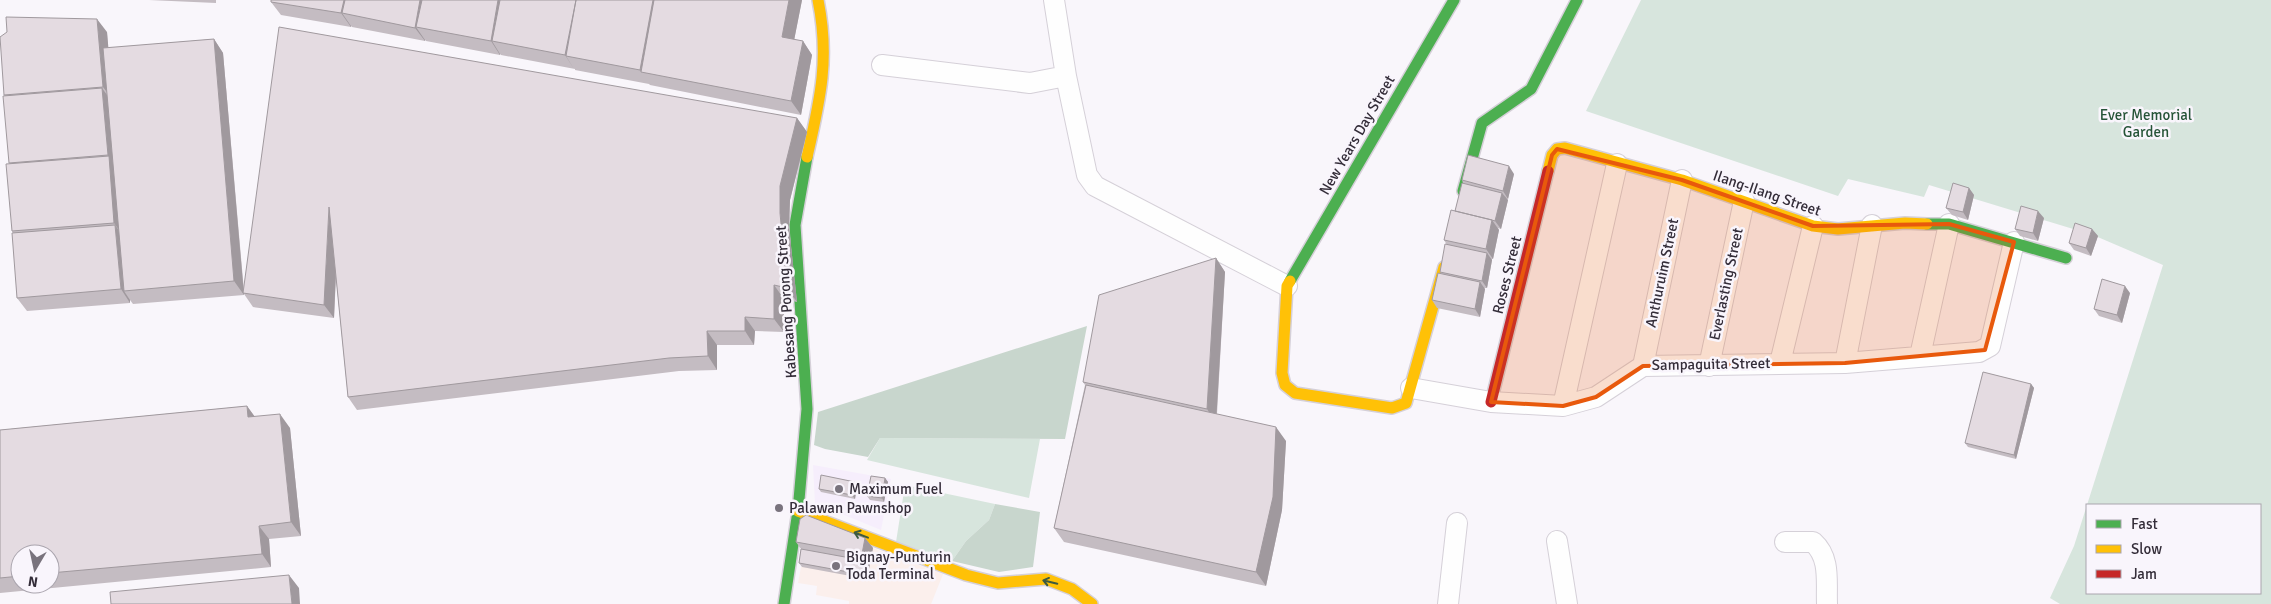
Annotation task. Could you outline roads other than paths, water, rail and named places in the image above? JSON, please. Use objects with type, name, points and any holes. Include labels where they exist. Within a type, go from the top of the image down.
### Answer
[{"type":"street","name":"Kabesang Porong Street","points":[[784,604],[798,511],[807,409],[795,225],[797,200],[822,86],[825,59],[818,0]]},
{"type":"street","points":[[1054,0],[1066,76],[1087,175],[1094,186],[1287,286],[1282,373],[1285,386],[1295,393],[1392,408],[1400,407],[1406,403],[1412,388],[1447,254]]},
{"type":"street","name":"New Years Day Street","points":[[1287,286],[1454,0]]},
{"type":"street","points":[[1460,206],[1482,123],[1534,85],[1577,0]]},
{"type":"street","points":[[882,65],[1030,83],[1066,76]]},
{"type":"street","name":"Ilang-Ilang Street","points":[[1552,155],[1557,149],[1566,148],[1617,164],[1682,180],[1813,226],[1838,229],[1905,223],[1949,224],[2066,258]]},
{"type":"street","name":"Roses Street","points":[[1491,402],[1552,155]]},
{"type":"street","points":[[1563,406],[1617,164]]},
{"type":"street","name":"Anthuruim Street","points":[[1642,366],[1682,180]]},
{"type":"street","name":"Everlasting Street","points":[[1709,366],[1744,201]]},
{"type":"street","points":[[1920,356],[1949,224]]},
{"type":"street","points":[[1845,363],[1872,225]]},
{"type":"street","points":[[1780,363],[1813,226]]},
{"type":"street","name":"Sampaguita Street","points":[[1412,388],[1491,402],[1563,406],[1596,397],[1642,366],[1845,363],[1979,352],[1990,346],[2014,242]]},
{"type":"street","points":[[798,511],[966,575],[998,583],[1046,579],[1072,588],[1092,604]]},
{"type":"street","points":[[1448,604],[1457,523]]},
{"type":"street","points":[[1557,541],[1567,604]]},
{"type":"street","points":[[1785,542],[1813,542],[1819,548],[1826,565],[1826,604]]},
{"type":"place","name":"Maximum Fuel","points":[[839,489]]},
{"type":"place","name":"Palawan Pawnshop","points":[[779,508]]},
{"type":"place","name":"Bignay-Punturin Toda Terminal","points":[[836,566]]},
{"type":"park label","name":"Ever Memorial Garden","points":[[2146,124]]}]
